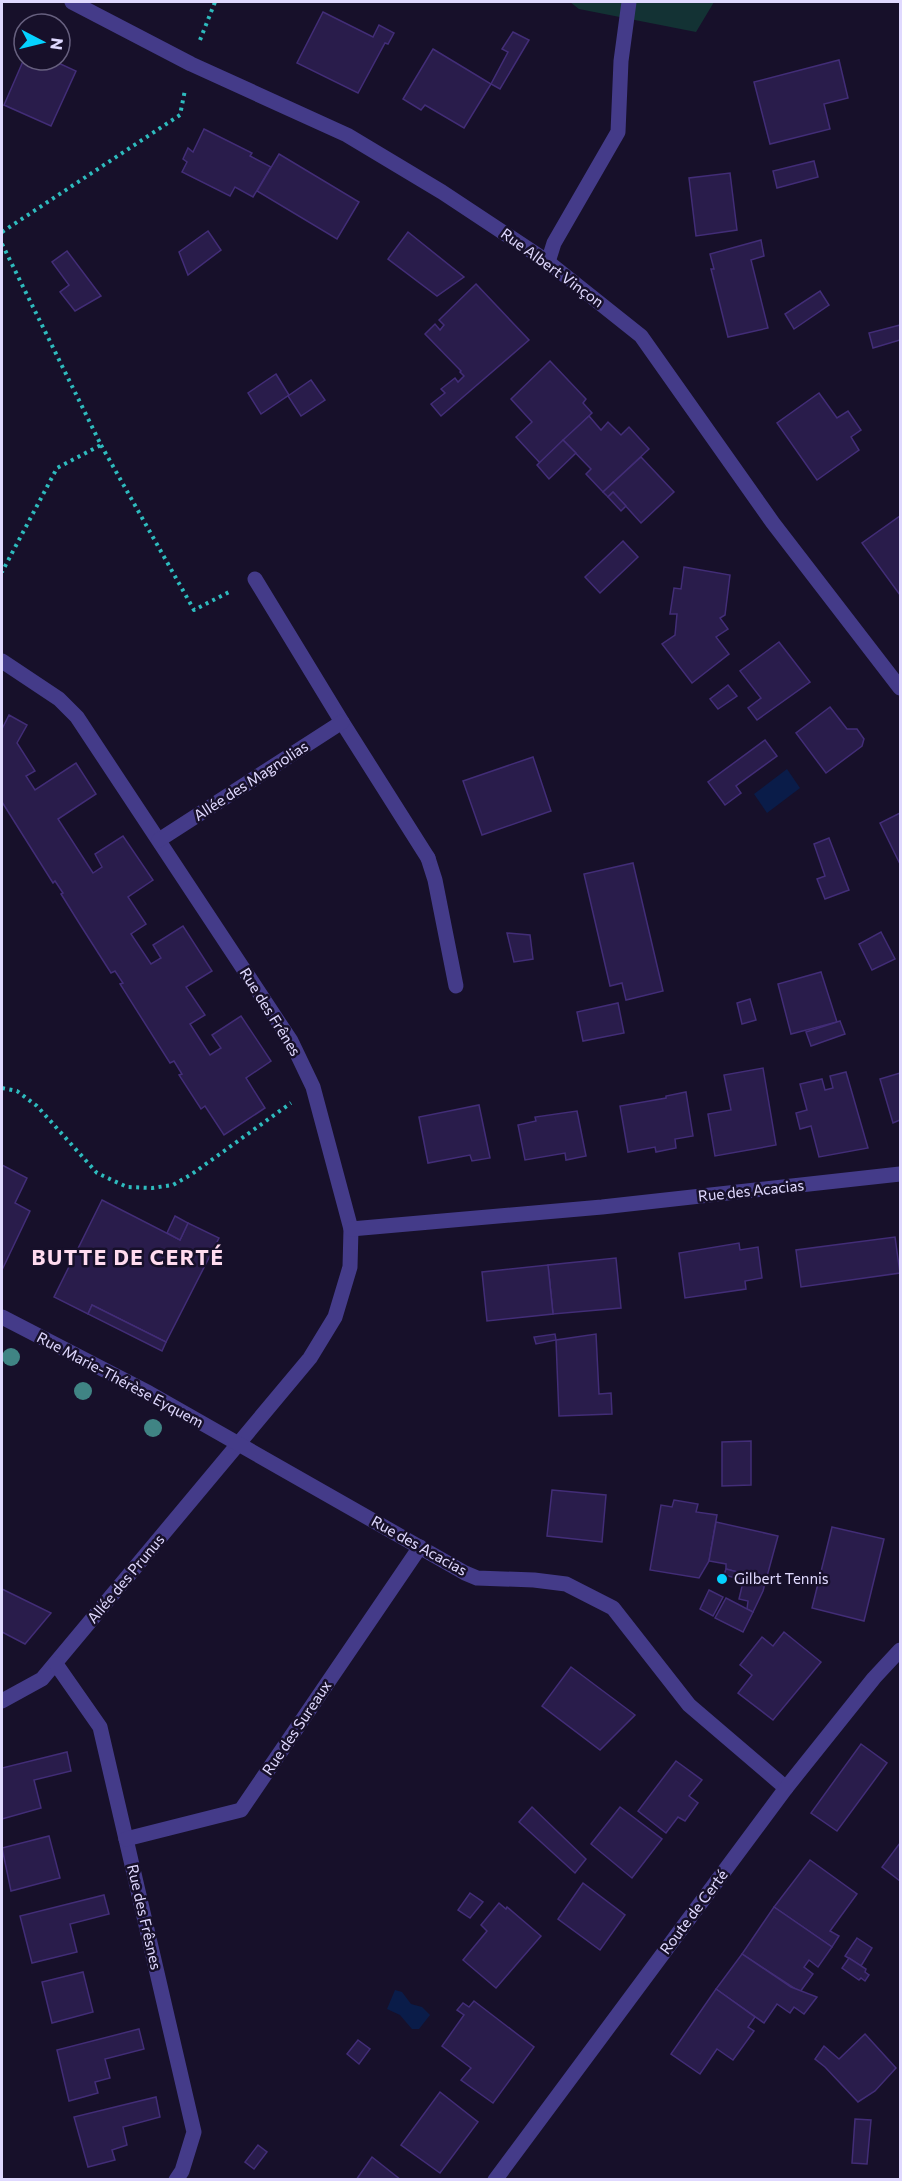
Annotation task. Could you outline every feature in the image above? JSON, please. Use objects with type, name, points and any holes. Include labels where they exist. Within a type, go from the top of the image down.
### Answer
[{"type":"street","name":"Rue Albert Vinçon","points":[[72,2],[191,64],[347,135],[442,192],[548,262],[641,336],[773,524],[900,688]]},
{"type":"street","points":[[548,262],[554,243],[618,132],[621,61],[629,2]]},
{"type":"street","points":[[255,579],[428,858],[435,880],[456,986]]},
{"type":"street","name":"Rue des Frênes","points":[[2,661],[59,699],[77,717],[291,1041],[313,1087],[351,1229],[350,1267],[336,1317],[310,1358],[239,1444]]},
{"type":"street","name":"Allée des Magnolias","points":[[159,840],[342,722]]},
{"type":"street","name":"Rue des Acacias","points":[[351,1229],[602,1208],[900,1174]]},
{"type":"street","name":"Rue Marie-Thérèse Eyquem","points":[[2,1317],[149,1393],[239,1444]]},
{"type":"street","name":"Rue des Acacias","points":[[239,1444],[477,1578],[534,1580],[566,1584],[613,1608],[689,1705],[786,1788]]},
{"type":"street","name":"Allée des Prunus","points":[[2,1701],[42,1679],[56,1664],[239,1444]]},
{"type":"street","name":"Rue des Sureaux","points":[[126,1839],[241,1810],[420,1547]]},
{"type":"street","name":"Route de Certé","points":[[495,2180],[786,1788],[874,1678],[900,1650]]},
{"type":"street","name":"Rue des Frêsnes","points":[[56,1664],[100,1727],[194,2132],[182,2171],[176,2180]]},
{"type":"path","points":[[2,231],[180,115],[191,64],[215,2]]},
{"type":"path","points":[[2,244],[101,445],[194,610],[255,579]]},
{"type":"path","points":[[2,572],[57,468],[101,445]]},
{"type":"path","points":[[2,1088],[17,1091],[36,1106],[97,1173],[127,1187],[152,1188],[173,1185],[192,1174],[313,1087]]},
{"type":"green space","points":[[570,2],[714,2],[696,32],[579,9]]},
{"type":"water","points":[[787,769],[800,788],[767,813],[754,794]]},
{"type":"water","points":[[395,1990],[402,1992],[411,2004],[422,2007],[430,2015],[419,2029],[412,2029],[400,2015],[387,2009]]},
{"type":"building","points":[[323,12],[373,37],[379,25],[394,33],[388,44],[385,43],[358,93],[297,63]]},
{"type":"building","points":[[513,32],[529,40],[500,89],[491,84],[508,52],[502,49]]},
{"type":"building","points":[[433,49],[491,84],[464,128],[425,105],[421,110],[403,99]]},
{"type":"building","points":[[839,60],[848,98],[824,104],[830,129],[770,144],[754,82]]},
{"type":"building","points":[[72,69],[76,71],[51,126],[4,105],[18,72],[72,72]]},
{"type":"building","points":[[204,129],[252,153],[250,156],[271,167],[253,197],[235,187],[230,196],[182,172],[187,162],[183,159],[188,148],[193,152]]},
{"type":"building","points":[[279,154],[359,202],[337,239],[257,191]]},
{"type":"building","points":[[814,161],[818,177],[777,188],[773,171]]},
{"type":"building","points":[[730,173],[737,230],[696,236],[689,178]]},
{"type":"building","points":[[208,231],[221,250],[188,275],[179,252]]},
{"type":"building","points":[[408,232],[464,277],[437,296],[388,259]]},
{"type":"building","points":[[761,240],[764,256],[751,260],[768,328],[728,337],[711,269],[714,269],[710,254]]},
{"type":"building","points":[[67,251],[101,296],[75,311],[60,292],[69,285],[52,262]]},
{"type":"building","points":[[476,284],[529,340],[441,416],[431,404],[445,393],[441,389],[455,378],[458,382],[464,376],[425,334],[435,324],[440,330],[444,325],[439,320]]},
{"type":"building","points":[[820,291],[829,305],[794,329],[785,314]]},
{"type":"building","points":[[900,325],[900,340],[873,348],[869,333]]},
{"type":"building","points":[[550,361],[586,399],[583,403],[592,413],[540,463],[516,437],[532,422],[511,399]]},
{"type":"building","points":[[276,374],[289,395],[261,414],[248,393]]},
{"type":"building","points":[[311,380],[325,400],[301,416],[288,396]]},
{"type":"building","points":[[819,393],[837,418],[848,411],[861,430],[851,437],[859,450],[817,480],[777,423]]},
{"type":"building","points":[[589,416],[601,430],[608,422],[621,435],[629,427],[649,449],[603,492],[586,474],[591,469],[563,440]]},
{"type":"building","points":[[563,440],[576,453],[549,479],[537,465]]},
{"type":"building","points":[[641,457],[674,492],[641,523],[613,492],[608,497],[603,492]]},
{"type":"building","points":[[613,492],[626,506],[621,511],[608,497]]},
{"type":"building","points":[[900,516],[900,595],[862,543]]},
{"type":"building","points":[[623,541],[638,557],[600,593],[585,577]]},
{"type":"building","points":[[684,567],[730,575],[725,615],[720,618],[728,629],[716,637],[729,654],[692,683],[662,644],[675,635],[677,614],[670,614],[674,588],[681,589]]},
{"type":"building","points":[[779,642],[810,682],[757,720],[748,708],[761,698],[740,671]]},
{"type":"building","points":[[728,685],[737,696],[718,709],[710,699]]},
{"type":"building","points":[[830,707],[847,729],[857,729],[864,739],[862,746],[826,773],[796,733]]},
{"type":"building","points":[[9,715],[27,725],[17,743],[35,771],[26,776],[35,790],[76,763],[96,794],[58,819],[93,873],[102,867],[95,854],[123,836],[153,880],[128,897],[146,924],[131,934],[151,964],[161,958],[153,945],[183,926],[212,971],[186,987],[205,1015],[190,1024],[210,1055],[221,1048],[212,1035],[241,1016],[271,1061],[246,1078],[265,1108],[224,1135],[205,1106],[201,1109],[179,1075],[182,1074],[174,1061],[170,1063],[120,984],[123,983],[115,971],[111,973],[61,894],[63,893],[55,881],[53,883],[2,802],[2,729]]},
{"type":"building","points":[[765,740],[777,756],[736,786],[741,793],[725,805],[708,782]]},
{"type":"building","points":[[533,757],[551,811],[482,835],[463,781]]},
{"type":"building","points":[[900,813],[900,864],[880,823]]},
{"type":"building","points":[[829,838],[849,890],[825,899],[817,879],[825,876],[814,844]]},
{"type":"building","points":[[633,863],[663,991],[626,1000],[622,983],[610,986],[584,874]]},
{"type":"building","points":[[881,932],[895,959],[872,970],[859,944]]},
{"type":"building","points":[[507,933],[530,935],[533,959],[514,962]]},
{"type":"building","points":[[821,972],[837,1022],[791,1034],[778,984]]},
{"type":"building","points":[[750,999],[756,1020],[742,1024],[737,1003]]},
{"type":"building","points":[[618,1003],[624,1033],[583,1041],[577,1012]]},
{"type":"building","points":[[840,1021],[845,1034],[811,1046],[806,1032]]},
{"type":"building","points":[[763,1068],[776,1145],[715,1156],[708,1114],[731,1110],[724,1075]]},
{"type":"building","points":[[846,1072],[868,1148],[819,1157],[811,1126],[800,1129],[796,1113],[807,1110],[800,1084],[822,1079],[825,1090],[833,1088],[830,1076]]},
{"type":"building","points":[[900,1073],[900,1120],[893,1123],[880,1079]]},
{"type":"building","points":[[686,1092],[693,1136],[675,1139],[676,1148],[656,1152],[655,1147],[628,1152],[620,1106]]},
{"type":"building","points":[[479,1105],[490,1158],[472,1161],[470,1155],[428,1163],[419,1117]]},
{"type":"building","points":[[577,1111],[586,1156],[566,1160],[565,1153],[525,1160],[518,1125],[536,1121],[535,1117]]},
{"type":"building","points":[[2,1165],[27,1178],[15,1203],[30,1211],[2,1270]]},
{"type":"building","points":[[102,1200],[180,1240],[188,1223],[219,1238],[166,1342],[92,1305],[88,1314],[54,1297]]},
{"type":"building","points":[[175,1216],[188,1223],[180,1240],[167,1233]]},
{"type":"building","points":[[895,1237],[900,1273],[801,1287],[796,1250]]},
{"type":"building","points":[[739,1243],[740,1250],[758,1247],[762,1278],[745,1281],[746,1289],[685,1298],[679,1253]]},
{"type":"building","points":[[616,1258],[621,1308],[553,1314],[548,1265]]},
{"type":"building","points":[[548,1265],[553,1314],[487,1321],[482,1272]]},
{"type":"building","points":[[92,1305],[166,1342],[162,1351],[88,1314]]},
{"type":"building","points":[[555,1334],[556,1340],[536,1344],[534,1337]]},
{"type":"building","points":[[596,1334],[599,1394],[611,1393],[612,1414],[559,1416],[556,1340]]},
{"type":"building","points":[[751,1441],[751,1485],[722,1486],[722,1442]]},
{"type":"building","points":[[552,1490],[606,1495],[602,1542],[547,1536]]},
{"type":"building","points":[[674,1500],[698,1504],[696,1512],[717,1515],[709,1561],[699,1578],[650,1570],[661,1505],[672,1507]]},
{"type":"building","points":[[716,1522],[778,1536],[763,1591],[753,1612],[747,1609],[748,1601],[739,1599],[745,1574],[726,1569],[726,1564],[709,1561]]},
{"type":"building","points":[[832,1527],[884,1539],[864,1621],[812,1608]]},
{"type":"building","points":[[726,1569],[745,1574],[744,1580],[724,1575]]},
{"type":"building","points":[[2,1589],[51,1613],[25,1644],[2,1632]]},
{"type":"building","points":[[709,1590],[723,1597],[713,1616],[700,1609]]},
{"type":"building","points":[[726,1598],[753,1612],[743,1632],[715,1618]]},
{"type":"building","points":[[784,1632],[821,1662],[773,1720],[738,1693],[752,1675],[740,1665],[762,1637],[773,1646]]},
{"type":"building","points":[[571,1667],[635,1715],[600,1750],[542,1706]]},
{"type":"building","points":[[861,1744],[887,1763],[837,1831],[811,1813]]},
{"type":"building","points":[[67,1752],[71,1771],[34,1780],[41,1808],[2,1819],[2,1768]]},
{"type":"building","points":[[676,1761],[702,1780],[689,1796],[698,1803],[685,1821],[678,1817],[666,1833],[638,1811]]},
{"type":"building","points":[[532,1807],[586,1859],[575,1873],[519,1822]]},
{"type":"building","points":[[620,1807],[662,1839],[632,1878],[591,1844]]},
{"type":"building","points":[[49,1836],[60,1878],[11,1891],[2,1848]]},
{"type":"building","points":[[900,1843],[900,1881],[882,1867]]},
{"type":"building","points":[[810,1860],[857,1894],[830,1931],[839,1936],[832,1947],[774,1907]]},
{"type":"building","points":[[583,1883],[625,1915],[600,1950],[558,1919]]},
{"type":"building","points":[[470,1893],[483,1902],[470,1918],[458,1910]]},
{"type":"building","points":[[104,1895],[109,1914],[70,1924],[77,1952],[32,1963],[20,1916]]},
{"type":"building","points":[[499,1903],[541,1936],[496,1988],[463,1960],[487,1931],[481,1925]]},
{"type":"building","points":[[774,1907],[832,1947],[818,1967],[809,1960],[804,1967],[813,1974],[800,1992],[742,1954]]},
{"type":"building","points":[[857,1938],[872,1948],[861,1966],[845,1956]]},
{"type":"building","points":[[742,1954],[791,1987],[817,1997],[804,2014],[794,2007],[790,2013],[777,2004],[764,2023],[716,1989]]},
{"type":"building","points":[[849,1958],[866,1969],[865,1972],[869,1975],[865,1981],[861,1978],[859,1980],[842,1968]]},
{"type":"building","points":[[83,1972],[93,2012],[52,2023],[42,1982]]},
{"type":"building","points":[[716,1989],[755,2017],[748,2027],[754,2031],[733,2060],[717,2049],[700,2074],[671,2054]]},
{"type":"building","points":[[474,2001],[534,2047],[493,2103],[461,2080],[471,2068],[442,2046],[464,2015],[457,2010],[463,2003],[469,2007]]},
{"type":"building","points":[[139,2029],[144,2049],[105,2059],[110,2078],[95,2082],[98,2093],[69,2101],[57,2050]]},
{"type":"building","points":[[865,2034],[896,2068],[875,2091],[858,2102],[815,2059],[824,2046],[839,2059]]},
{"type":"building","points":[[358,2040],[370,2049],[359,2064],[347,2054]]},
{"type":"building","points":[[440,2092],[478,2122],[440,2173],[401,2145]]},
{"type":"building","points":[[156,2097],[160,2117],[123,2127],[127,2145],[112,2150],[115,2160],[88,2167],[74,2117]]},
{"type":"building","points":[[855,2119],[871,2120],[867,2164],[852,2163]]},
{"type":"building","points":[[258,2145],[267,2152],[254,2169],[245,2162]]},
{"type":"building","points":[[372,2157],[401,2180],[356,2180]]},
{"type":"place","name":"Gilbert Tennis","points":[[722,1579]]},
{"type":"district","name":"BUTTE DE CERTÉ","points":[[128,1258]]}]
